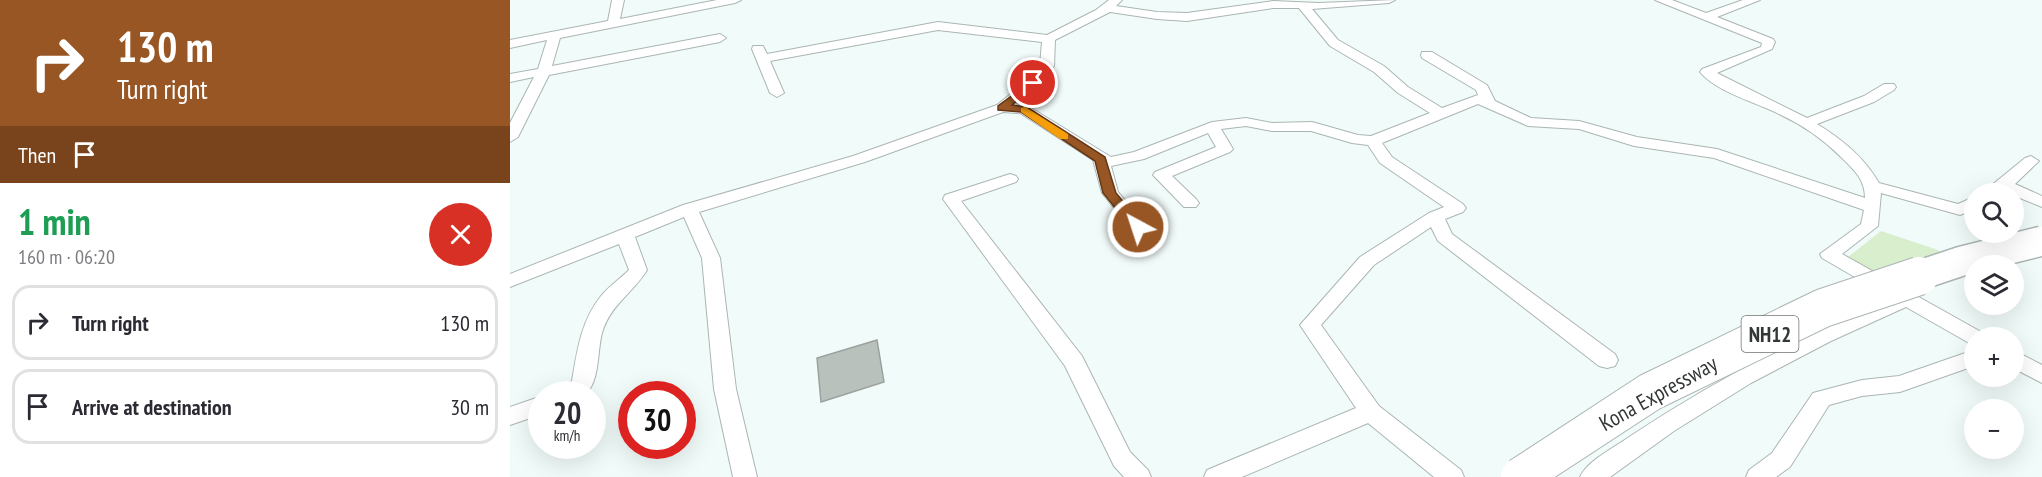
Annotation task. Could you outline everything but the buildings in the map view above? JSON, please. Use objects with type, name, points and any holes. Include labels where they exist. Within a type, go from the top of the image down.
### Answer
[{"type":"highway","name":"Kona Expressway","points":[[1520,477],[1650,392],[1823,308],[1962,261],[2042,241]]},
{"type":"street","points":[[613,24],[618,0]]},
{"type":"street","points":[[510,44],[735,0]]},
{"type":"street","points":[[777,93],[760,54],[938,26],[1049,39],[1062,29],[1103,14],[1112,4],[1145,15],[1187,17],[1273,4],[1302,5],[1389,0]]},
{"type":"street","points":[[1661,0],[1768,42],[1766,49],[1707,72],[1721,82],[1790,113],[1832,140],[1863,169],[1873,186],[1873,207],[1869,226],[1829,254],[1964,331]]},
{"type":"street","points":[[1706,17],[1754,0]]},
{"type":"street","points":[[1302,5],[1335,43],[1379,69],[1403,90],[1440,113]]},
{"type":"street","points":[[510,137],[516,116],[544,72],[555,35]]},
{"type":"street","points":[[510,78],[720,38]]},
{"type":"street","points":[[510,281],[688,209],[859,159],[1002,108],[1033,83],[1047,66],[1049,39]]},
{"type":"street","points":[[1427,55],[1482,87],[1488,101]]},
{"type":"street","points":[[1806,123],[1869,99],[1889,87]]},
{"type":"street","points":[[1002,108],[1023,109],[1108,162],[1138,156],[1212,126],[1246,122],[1272,127],[1312,126],[1357,140],[1373,141],[1478,99],[1488,101],[1528,122],[1579,125],[1634,141],[1717,154],[1873,207]]},
{"type":"street","points":[[1190,203],[1161,175],[1225,148],[1212,126]]},
{"type":"street","points":[[1373,141],[1386,160],[1457,208],[1435,217],[1367,261],[1310,326],[1371,412],[1452,477]]},
{"type":"street","points":[[1101,159],[1110,193],[1152,244]]},
{"type":"street","points":[[2004,183],[2031,161]]},
{"type":"street","points":[[1010,179],[951,200],[1074,362],[1122,459],[1139,477]]},
{"type":"street","points":[[1873,186],[1960,210],[1964,208]]},
{"type":"street","points":[[2024,196],[2042,201]]},
{"type":"street","points":[[688,209],[711,258],[725,389],[745,477]]},
{"type":"street","points":[[1435,217],[1444,237],[1607,360]]},
{"type":"street","points":[[583,381],[593,321],[615,292],[634,278],[638,270],[625,235]]},
{"type":"street","points":[[1592,477],[1682,415],[1810,341],[1907,299]]},
{"type":"street","points":[[1758,477],[1781,460],[1821,399],[1862,388],[1900,384],[1964,362]]},
{"type":"street","points":[[2024,364],[2042,375]]},
{"type":"street","points":[[510,416],[528,410]]},
{"type":"street","points":[[1216,477],[1371,412]]},
{"type":"green space","points":[[1881,231],[1935,249],[1956,259],[1886,282],[1848,257]]},
{"type":"slow traffic","points":[[1025,110],[1064,136]]},
{"type":"route","points":[[1033,83],[1002,108],[1023,109],[1101,159],[1110,193],[1138,227]]}]
